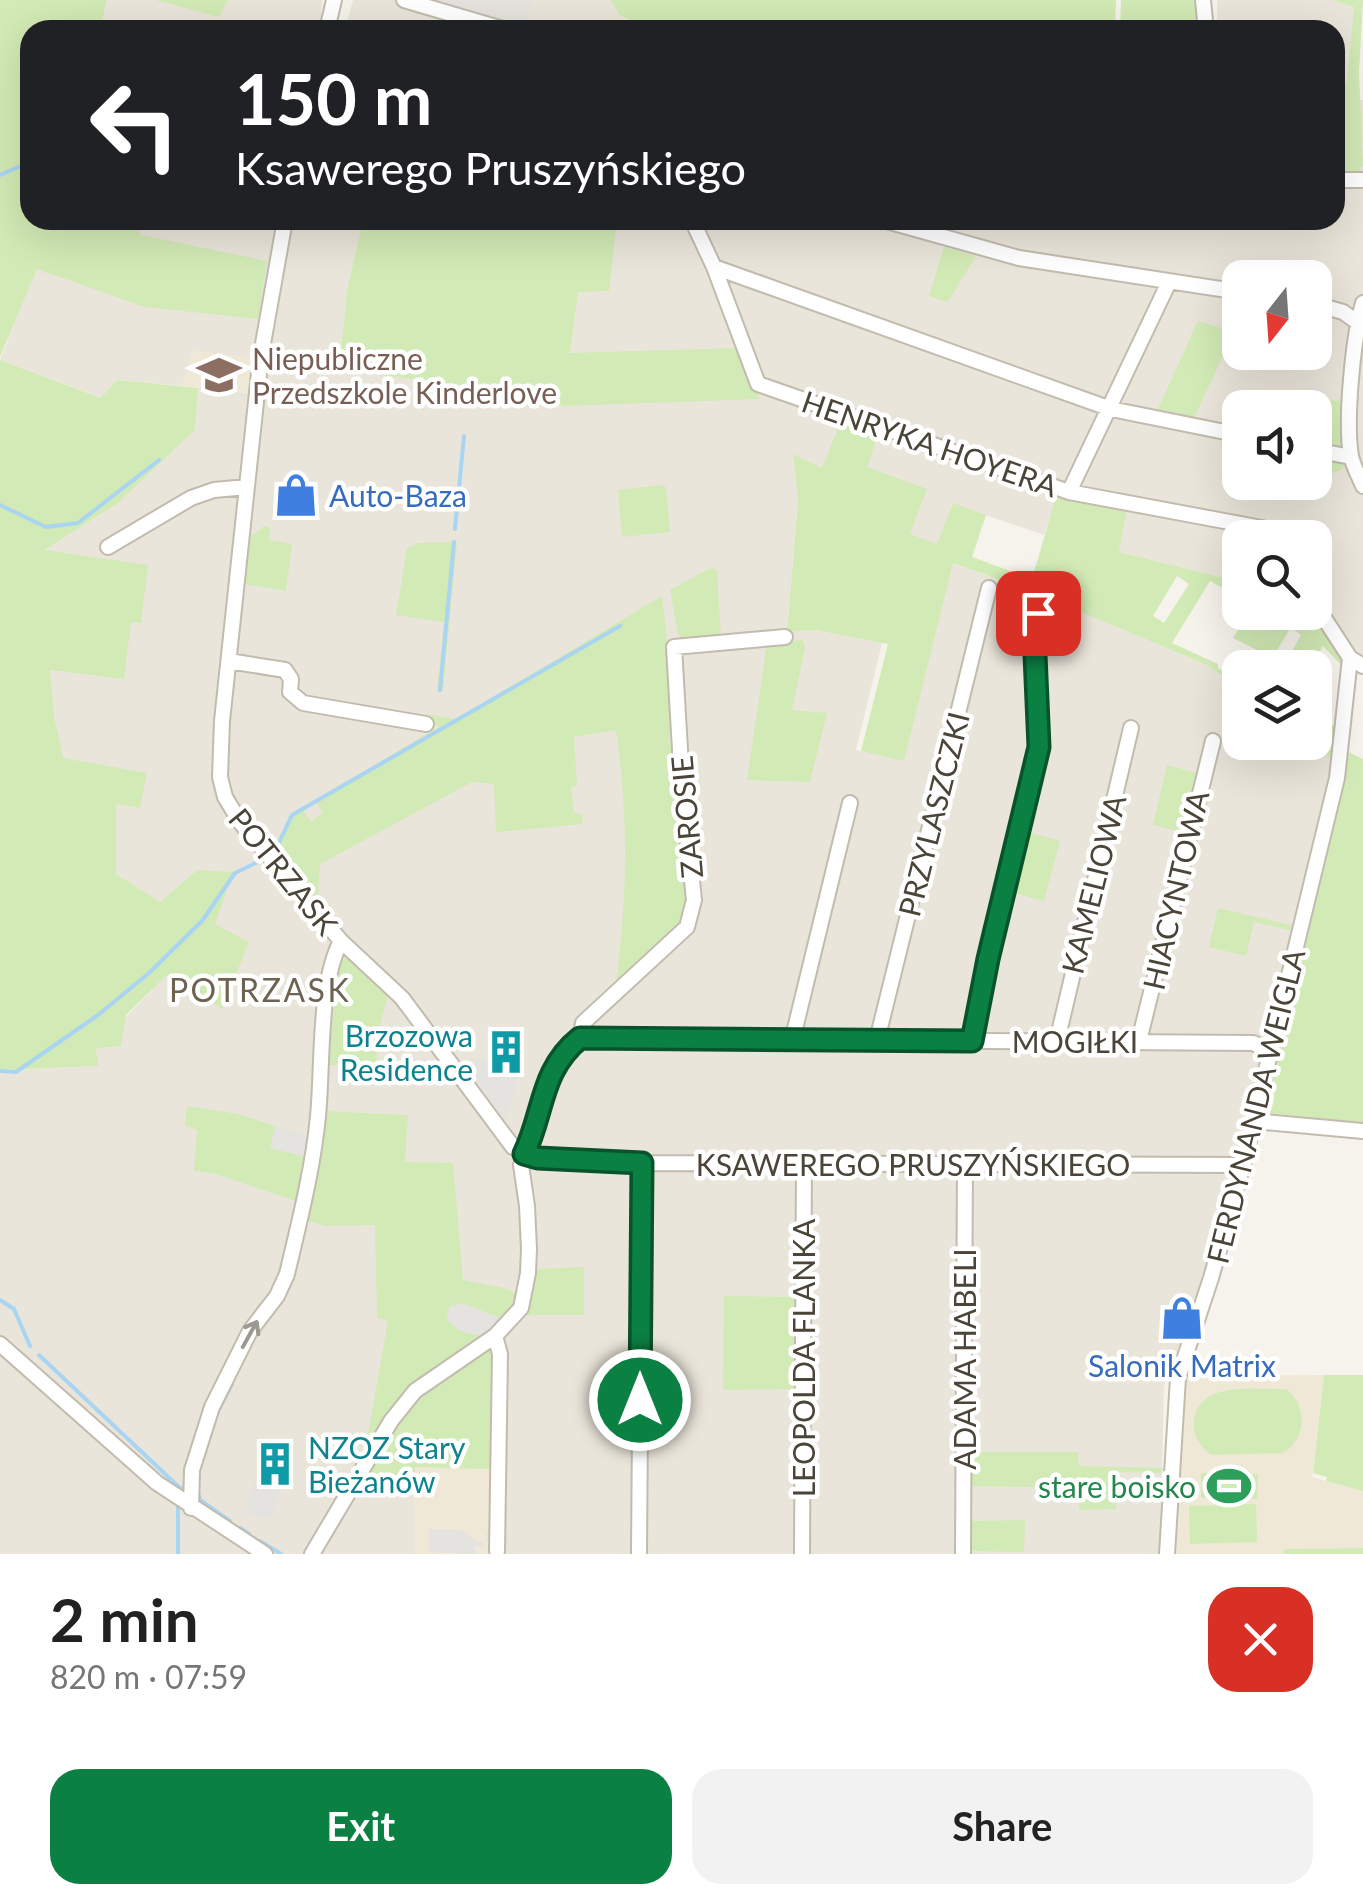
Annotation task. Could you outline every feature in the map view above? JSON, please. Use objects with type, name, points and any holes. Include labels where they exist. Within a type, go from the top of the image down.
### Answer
[{"type":"street","points":[[404,0],[472,20]]},
{"type":"street","name":"POTRZASK","points":[[282,230],[261,355],[229,661],[219,764],[225,797],[240,822],[341,941],[402,998],[513,1148],[524,1154]]},
{"type":"street","name":"HENRYKA HOYERA","points":[[697,230],[758,384],[1069,492],[1222,521]]},
{"type":"street","points":[[919,230],[1019,258],[1222,290]]},
{"type":"street","points":[[714,268],[1111,408],[1222,431]]},
{"type":"street","points":[[1069,492],[1168,282]]},
{"type":"street","points":[[1363,302],[1357,322],[1360,339],[1350,424],[1351,458],[1363,486]]},
{"type":"street","points":[[1332,309],[1357,322]]},
{"type":"street","points":[[1332,454],[1351,458]]},
{"type":"street","points":[[108,547],[192,498],[214,490],[247,487]]},
{"type":"street","name":"PRZYLASZCZKI","points":[[876,1040],[990,588]]},
{"type":"street","points":[[972,1041],[1039,747],[1034,632],[1038,613]]},
{"type":"street","points":[[1332,628],[1356,662]]},
{"type":"street","name":"ZAROSIE","points":[[524,1154],[541,1097],[556,1064],[580,1038],[582,1023],[687,927],[694,900],[674,648],[784,637]]},
{"type":"street","points":[[229,661],[286,670],[290,692],[304,703],[426,724]]},
{"type":"street","name":"FERDYNANDA WEIGLA","points":[[1167,1554],[1176,1384],[1212,1278],[1254,1122],[1338,778],[1356,662]]},
{"type":"street","name":"KAMELIOWA","points":[[1057,1040],[1131,728]]},
{"type":"street","name":"HIACYNTOWA","points":[[1139,1041],[1213,741]]},
{"type":"street","points":[[792,1041],[850,803]]},
{"type":"street","points":[[182,1502],[207,1421],[246,1338],[277,1296],[286,1274],[318,1120],[328,985],[332,960],[341,941]]},
{"type":"street","name":"MOGIŁKI","points":[[580,1038],[1139,1041],[1252,1044],[1270,1050]]},
{"type":"street","points":[[1254,1122],[1363,1131]]},
{"type":"street","points":[[312,1554],[391,1421],[415,1391],[495,1336],[521,1308],[528,1273],[528,1206],[521,1165],[524,1154]]},
{"type":"street","name":"KSAWEREGO PRUSZYŃSKIEGO","points":[[524,1154],[642,1163],[1243,1165]]},
{"type":"street","name":"LEOPOLDA FLANKA","points":[[802,1554],[804,1162]]},
{"type":"street","points":[[639,1554],[642,1163]]},
{"type":"street","name":"ADAMA HABELI","points":[[963,1554],[965,1164]]},
{"type":"street","points":[[495,1336],[500,1354],[497,1551]]},
{"type":"street","points":[[0,1344],[182,1502],[265,1554]]},
{"type":"shaded area","points":[[107,0],[322,0],[321,20],[102,20]]},
{"type":"shaded area","points":[[353,0],[610,0],[620,16],[631,20],[348,20]]},
{"type":"shaded area","points":[[433,0],[532,0],[526,20],[498,20]]},
{"type":"shaded area","points":[[1217,0],[1333,0],[1355,6],[1349,101],[1363,100],[1363,661],[1332,618],[1332,520],[1222,520],[1222,578],[1118,552],[1057,497],[1044,535],[953,504],[937,545],[910,534],[866,467],[879,434],[822,468],[793,456],[798,501],[787,631],[815,630],[882,643],[856,750],[904,760],[952,563],[1043,596],[1209,666],[1222,676],[1222,760],[1336,763],[1236,1169],[1205,1276],[1164,1386],[1160,1554],[0,1554],[0,1070],[97,1066],[96,1048],[180,961],[233,873],[197,870],[132,927],[62,758],[54,715],[40,565],[44,551],[118,503],[195,430],[198,388],[250,393],[190,364],[182,386],[117,380],[102,398],[0,360],[36,268],[144,306],[154,238],[141,235],[139,230],[361,230],[347,290],[339,370],[468,386],[564,406],[585,230],[1345,230],[1345,20],[1217,20]]},
{"type":"shaded area","name":"Niepubliczne Przedszkole Kinderlove","points":[[192,350],[254,358],[250,393],[182,386]]},
{"type":"shaded area","points":[[476,1058],[520,1072],[506,1121],[473,1079]]},
{"type":"shaded area","points":[[275,1126],[309,1137],[306,1157],[270,1148]]},
{"type":"shaded area","points":[[463,1303],[505,1317],[483,1337],[459,1330],[448,1321],[447,1314],[450,1306]]},
{"type":"shaded area","points":[[1324,1375],[1312,1477],[1363,1491],[1363,1548],[1285,1549],[1283,1554],[1176,1554],[1180,1440],[1187,1376]]},
{"type":"shaded area","points":[[416,1409],[494,1462],[490,1463],[490,1473],[494,1473],[493,1527],[485,1534],[495,1554],[413,1554]]},
{"type":"shaded area","points":[[253,1483],[280,1490],[273,1516],[246,1514]]},
{"type":"shaded area","points":[[429,1529],[462,1530],[484,1542],[484,1546],[475,1546],[475,1554],[429,1552]]},
{"type":"green space","points":[[0,0],[107,0],[102,20],[20,20],[20,230],[139,230],[141,235],[267,261],[258,319],[145,307],[37,269],[0,357]]},
{"type":"green space","points":[[155,0],[228,0],[219,17]]},
{"type":"green space","points":[[610,0],[1116,0],[1115,20],[631,20],[620,16]]},
{"type":"green space","points":[[1121,0],[1199,0],[1201,20],[1120,20]]},
{"type":"green space","points":[[1333,0],[1363,0],[1359,72],[1363,166],[1357,175],[1345,176],[1345,82],[1354,7]]},
{"type":"green space","points":[[361,230],[616,230],[609,291],[578,292],[570,353],[738,348],[760,399],[564,406],[468,386],[339,370],[347,290]]},
{"type":"green space","points":[[944,247],[976,256],[948,302],[929,296]]},
{"type":"green space","points":[[1198,321],[1222,328],[1222,358],[1194,418],[1157,411]]},
{"type":"green space","points":[[0,360],[101,398],[117,380],[198,388],[195,430],[118,503],[45,550],[148,565],[141,623],[131,622],[124,679],[50,670],[54,715],[63,758],[147,773],[140,808],[116,804],[116,874],[160,902],[197,870],[233,872],[215,924],[249,942],[222,1009],[167,975],[126,1015],[121,1046],[96,1048],[98,1066],[0,1070]]},
{"type":"green space","points":[[1332,400],[1342,401],[1341,448],[1332,447]]},
{"type":"green space","points":[[841,421],[879,433],[867,467],[927,489],[910,534],[937,544],[953,503],[986,515],[972,557],[1032,579],[1056,497],[1126,512],[1119,552],[1222,578],[1222,588],[1210,581],[1172,643],[1218,664],[1222,676],[1209,666],[1043,596],[953,563],[904,761],[861,751],[888,644],[815,630],[787,632],[798,501],[793,454],[822,468]],"holes":[[[1177,576],[1189,584],[1164,623],[1153,616]]]},
{"type":"green space","points":[[1332,458],[1336,459],[1345,467],[1332,474]]},
{"type":"green space","points":[[666,487],[670,532],[622,537],[618,490]]},
{"type":"green space","points":[[264,526],[270,527],[269,540],[292,544],[286,591],[245,584],[251,536]]},
{"type":"green space","points":[[457,542],[443,691],[437,691],[444,622],[396,615],[407,548],[417,543]]},
{"type":"green space","points":[[710,568],[717,570],[721,639],[683,640],[678,634],[670,590]]},
{"type":"green space","points":[[662,596],[673,699],[669,741],[675,758],[681,823],[678,827],[688,875],[689,905],[670,937],[616,985],[625,858],[616,730],[574,737],[577,786],[571,787],[574,813],[582,814],[583,824],[496,832],[494,784],[472,782],[320,864],[318,896],[313,900],[276,853],[292,817],[302,809],[311,822],[323,812],[315,801],[438,727],[428,714],[456,719]]},
{"type":"green space","points":[[1238,630],[1289,630],[1277,650],[1257,650],[1233,638]]},
{"type":"green space","points":[[1295,630],[1324,630],[1344,660],[1344,668],[1332,655],[1332,650],[1323,646],[1321,650],[1293,650],[1301,635]]},
{"type":"green space","points":[[803,640],[805,648],[792,710],[827,713],[810,782],[747,780],[767,644]]},
{"type":"green space","points":[[1332,724],[1338,729],[1336,763],[1332,760]]},
{"type":"green space","points":[[1346,751],[1363,759],[1363,1123],[1267,1113],[1261,1104]]},
{"type":"green space","points":[[1167,765],[1200,774],[1192,806],[1188,808],[1186,833],[1153,825]]},
{"type":"green space","points":[[1025,831],[1060,841],[1044,901],[1009,892]]},
{"type":"green space","points":[[1218,908],[1295,926],[1294,931],[1254,922],[1246,956],[1209,947]]},
{"type":"green space","points":[[349,956],[389,992],[378,1032],[376,1065],[327,1065],[340,962]]},
{"type":"green space","points":[[187,1106],[238,1114],[309,1137],[299,1202],[213,1173],[194,1171],[197,1130],[185,1126]]},
{"type":"green space","points":[[323,1111],[408,1115],[405,1162],[453,1163],[463,1280],[508,1289],[518,1295],[505,1317],[459,1330],[482,1336],[496,1351],[494,1462],[490,1469],[415,1467],[413,1491],[408,1495],[368,1479],[365,1452],[388,1321],[377,1318],[375,1225],[326,1226],[304,1220]]},
{"type":"green space","points":[[584,1267],[584,1315],[524,1315],[536,1269]]},
{"type":"green space","points":[[724,1296],[797,1297],[796,1389],[723,1390]]},
{"type":"green space","points":[[1324,1375],[1363,1375],[1363,1491],[1326,1481],[1327,1477],[1313,1473]]},
{"type":"green space","points":[[1286,1389],[1298,1404],[1302,1422],[1297,1439],[1283,1453],[1211,1455],[1203,1448],[1194,1431],[1194,1420],[1198,1407],[1207,1398],[1231,1390]]},
{"type":"green space","points":[[970,1452],[1078,1452],[1079,1466],[1163,1468],[1162,1473],[1117,1472],[1116,1509],[1079,1510],[1078,1488],[971,1486]]},
{"type":"green space","name":"stare boisko","points":[[1201,1473],[1258,1474],[1257,1499],[1201,1498]]},
{"type":"green space","points":[[1256,1504],[1257,1542],[1190,1544],[1189,1506]]},
{"type":"green space","points":[[1025,1520],[1024,1552],[972,1551],[971,1521]]},
{"type":"green space","points":[[1363,1548],[1363,1554],[1283,1554],[1285,1549]]},
{"type":"waterway","points":[[0,175],[20,166]]},
{"type":"waterway","points":[[455,529],[464,436]]},
{"type":"waterway","points":[[0,505],[46,527],[78,523],[159,460]]},
{"type":"waterway","points":[[440,690],[454,542]]},
{"type":"waterway","points":[[275,851],[292,815],[620,626]]},
{"type":"waterway","points":[[0,1071],[16,1072],[98,1015],[149,973],[202,921],[235,873],[262,860]]},
{"type":"waterway","points":[[555,1057],[570,1037]]},
{"type":"waterway","points":[[0,1300],[14,1309],[30,1346]]},
{"type":"waterway","points":[[39,1355],[181,1489],[185,1488]]},
{"type":"waterway","points":[[216,1415],[232,1384]]},
{"type":"waterway","points":[[198,1492],[200,1500],[230,1521]]},
{"type":"waterway","points":[[178,1503],[178,1554]]},
{"type":"waterway","points":[[240,1528],[249,1534]]},
{"type":"waterway","points":[[260,1541],[281,1554]]},
{"type":"place","name":"Niepubliczne Przedszkole Kinderlove","points":[[219,375]]},
{"type":"place","name":"Auto-Baza","points":[[296,495]]},
{"type":"place","name":"Brzozowa Residence","points":[[506,1052]]},
{"type":"place","name":"Salonik Matrix","points":[[1182,1318]]},
{"type":"place","name":"NZOZ Stary Bieżanów","points":[[275,1464]]},
{"type":"place","name":"stare boisko","points":[[1229,1486]]},
{"type":"district","name":"POTRZASK","points":[[260,989]]},
{"type":"route","points":[[640,1400],[642,1163],[524,1154],[541,1097],[556,1064],[580,1038],[972,1041],[1039,747],[1034,632],[1038,613]]}]
